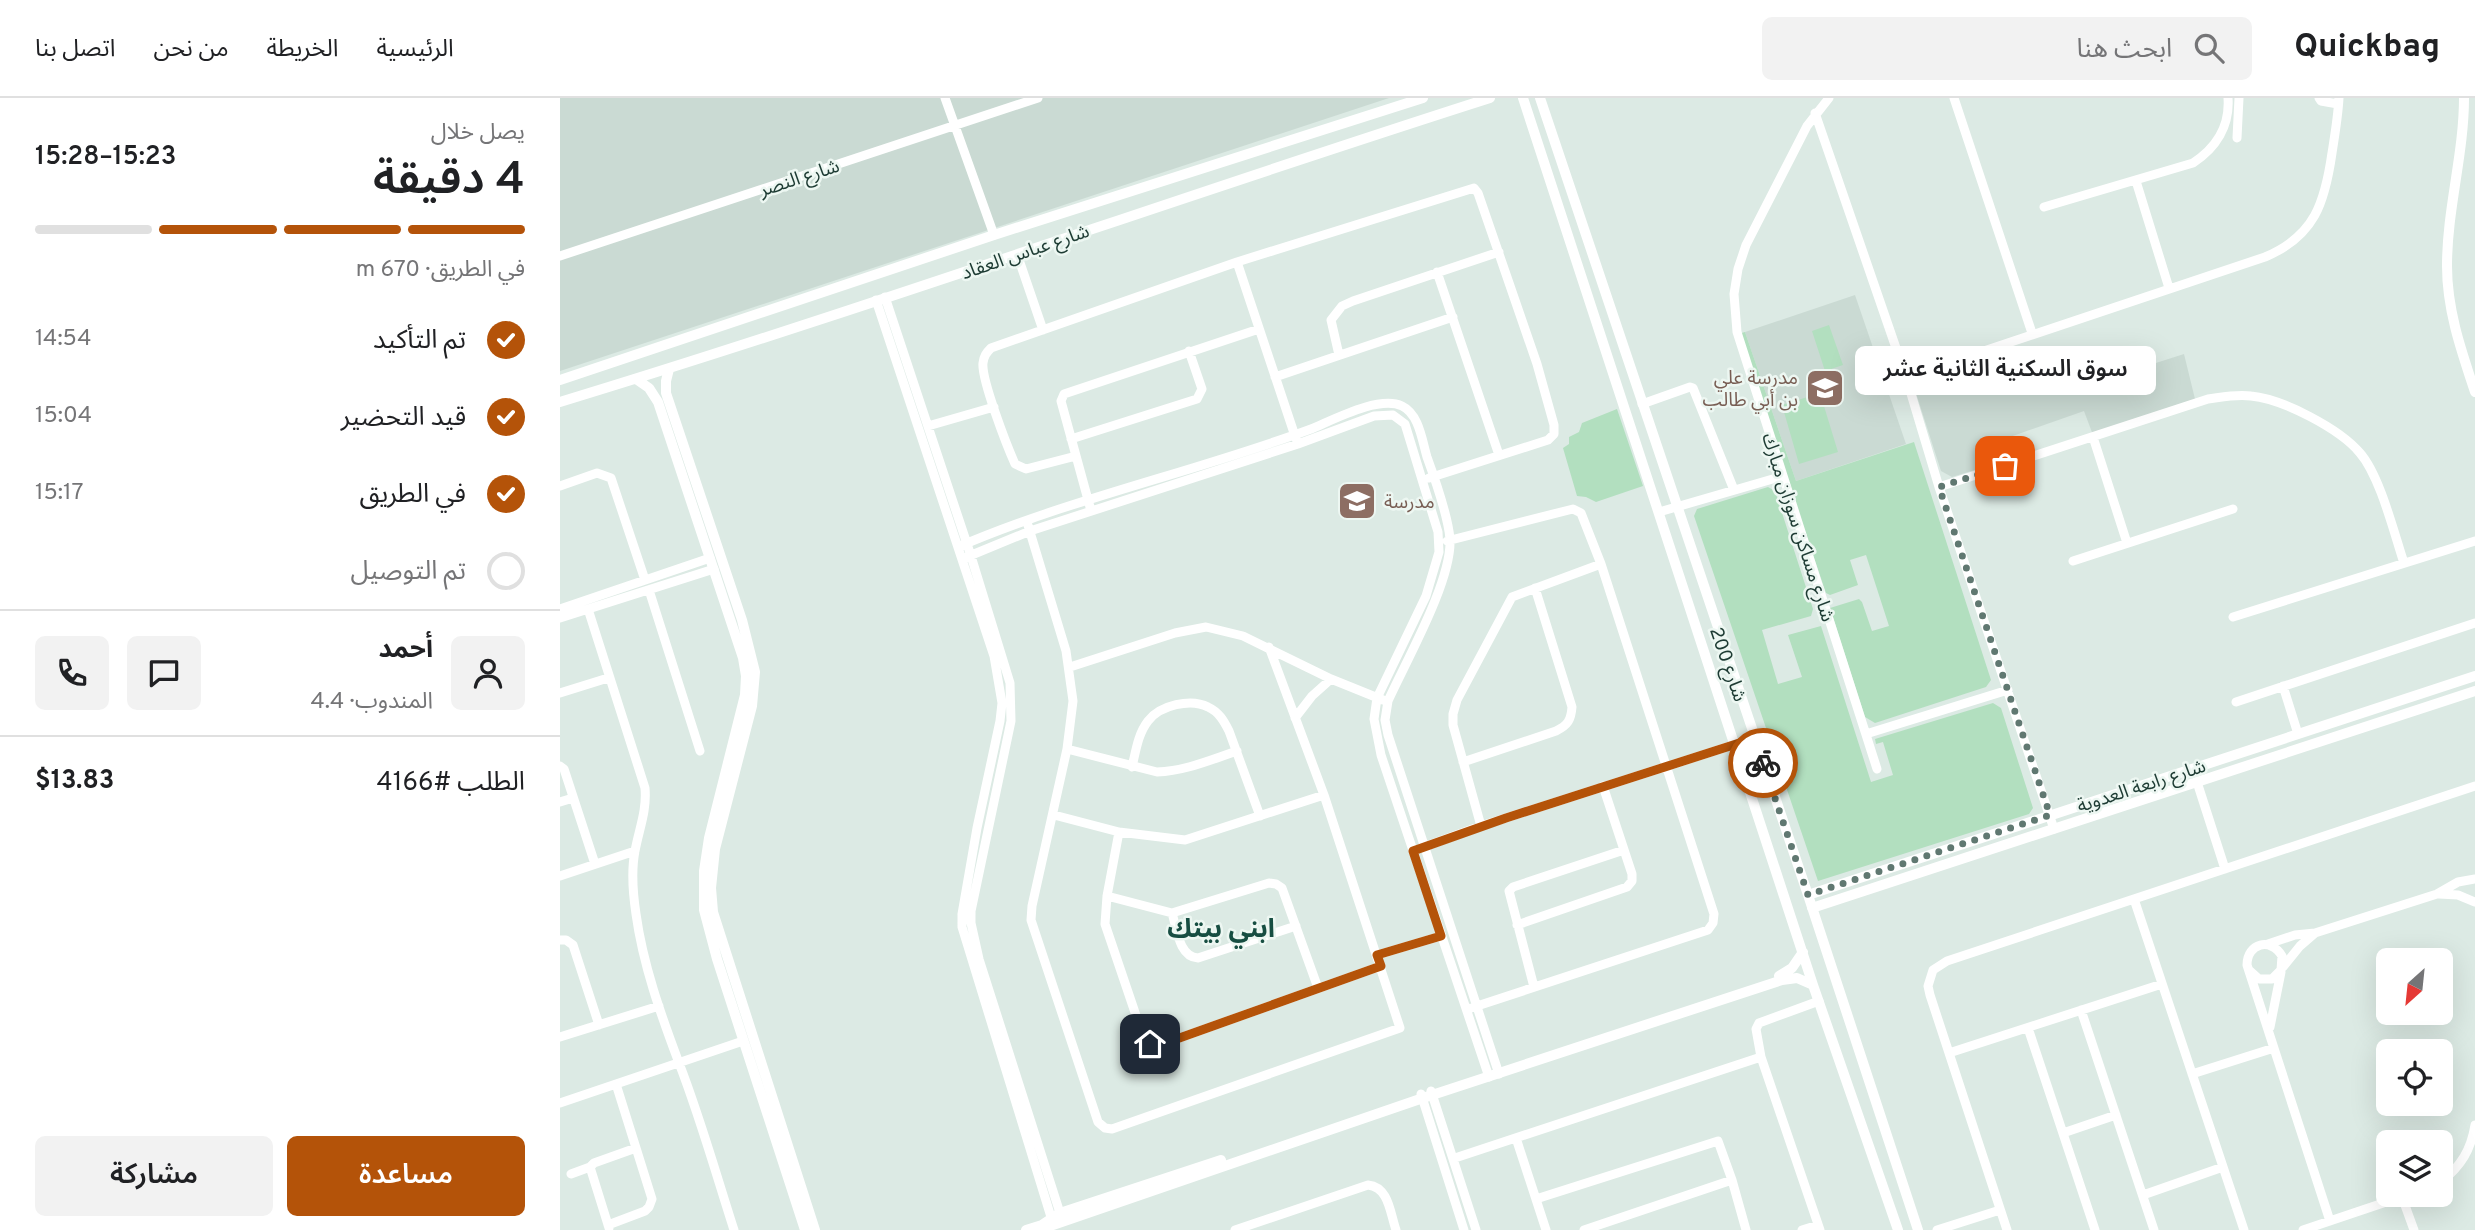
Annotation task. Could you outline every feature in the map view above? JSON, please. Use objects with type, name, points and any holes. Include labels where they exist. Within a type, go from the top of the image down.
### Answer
[{"type":"street","points":[[945,98],[993,235]]},
{"type":"street","name":"شارع النصر","points":[[560,256],[1038,98]]},
{"type":"street","name":"شارع عباس العقاد","points":[[560,380],[993,235],[1423,98]]},
{"type":"street","name":"شارع عباس العقاد","points":[[560,402],[760,339],[1490,98]]},
{"type":"street","name":"شارع 200","points":[[1523,98],[1813,985],[1898,1230]]},
{"type":"street","name":"شارع 200","points":[[1540,98],[1918,1230]]},
{"type":"street","name":"شارع مساكن سوزان مبارك","points":[[1829,98],[1815,113],[1746,245],[1734,294],[1737,332],[1877,769]]},
{"type":"street","points":[[1954,98],[2032,333]]},
{"type":"street","points":[[2043,207],[2185,167],[2208,152],[2223,130],[2228,98]]},
{"type":"street","points":[[2237,138],[2239,98]]},
{"type":"street","points":[[1906,377],[2274,253],[2291,243],[2317,213],[2325,192],[2339,101],[2321,101],[2319,98]]},
{"type":"street","points":[[2464,98],[2463,127],[2448,247],[2447,281],[2455,331],[2475,392]]},
{"type":"street","points":[[1815,113],[1906,377],[1939,487],[2054,829]]},
{"type":"street","points":[[2136,181],[2169,288]]},
{"type":"street","points":[[1076,456],[1026,469],[1018,467],[1012,458],[994,407],[983,367],[990,348],[1237,262],[1472,188],[1478,193],[1499,252],[1537,364],[1555,429],[1548,440],[1424,480]]},
{"type":"street","points":[[1096,202],[1103,225]]},
{"type":"street","points":[[1339,355],[1331,320],[1342,306],[1390,286],[1499,252]]},
{"type":"street","points":[[1017,254],[1043,330]]},
{"type":"street","points":[[1237,262],[1296,439]]},
{"type":"street","points":[[1437,272],[1499,455]]},
{"type":"street","points":[[881,299],[928,426],[963,545]]},
{"type":"street","points":[[881,299],[967,557],[994,656],[1002,703],[971,911],[973,937],[1056,1223]]},
{"type":"street","points":[[754,316],[760,339]]},
{"type":"street","points":[[1275,377],[1453,317]]},
{"type":"street","points":[[1089,506],[1060,401],[1064,394],[1259,329]]},
{"type":"street","points":[[1071,439],[1197,399],[1202,388],[1189,351]]},
{"type":"street","points":[[668,369],[661,395],[712,564],[737,622]]},
{"type":"street","points":[[636,379],[661,395],[737,622],[746,676],[745,695],[709,838],[703,895],[705,917],[816,1230]]},
{"type":"street","points":[[1642,404],[1693,388],[1734,490]]},
{"type":"street","points":[[1939,487],[2224,396],[2254,396],[2283,405],[2327,427],[2361,453],[2373,475],[2404,563]]},
{"type":"street","points":[[1296,439],[1368,407],[1390,403],[1401,405],[1415,420],[1434,477],[1450,540],[1435,601],[1388,702],[1385,720],[1492,1073]]},
{"type":"street","points":[[928,426],[994,407]]},
{"type":"street","points":[[963,545],[1374,416],[1393,415],[1405,424],[1424,480],[1439,543],[1426,596],[1377,698],[1374,719],[1381,755],[1441,936],[1471,1008]]},
{"type":"street","points":[[2093,437],[2127,543]]},
{"type":"street","points":[[560,486],[597,473],[611,478],[701,751]]},
{"type":"street","points":[[1659,512],[1783,476]]},
{"type":"street","points":[[2073,561],[2233,509]]},
{"type":"street","points":[[1439,543],[1577,510],[1581,513],[1601,564],[1714,914],[1713,923],[1708,930],[1471,1008]]},
{"type":"street","points":[[967,557],[1028,526]]},
{"type":"street","points":[[1028,526],[1070,667],[1073,701],[1067,749],[1031,920],[1098,1122],[1105,1128],[1112,1129],[1399,1030],[1381,966],[1324,795],[1269,647]]},
{"type":"street","points":[[2233,617],[2475,541]]},
{"type":"street","points":[[562,613],[712,564]]},
{"type":"street","points":[[1481,826],[1453,725],[1457,700],[1508,601],[1517,594],[1601,564]]},
{"type":"street","points":[[562,613],[588,609],[647,585]]},
{"type":"street","points":[[1463,762],[1556,731],[1565,727],[1571,719],[1572,707],[1535,588]]},
{"type":"street","points":[[588,609],[645,788],[645,815],[635,851],[633,872],[636,914],[643,951],[734,1230]]},
{"type":"street","points":[[2236,702],[2475,623]]},
{"type":"street","points":[[1070,667],[1189,629],[1206,627],[1226,630],[1269,647],[1331,679],[1388,702]]},
{"type":"street","name":"شارع رابعة العدوية","points":[[1808,895],[2475,676]]},
{"type":"street","points":[[560,693],[608,678]]},
{"type":"street","points":[[1295,718],[1312,696],[1331,679]]},
{"type":"street","points":[[2283,686],[2298,734]]},
{"type":"street","points":[[1866,734],[2008,690]]},
{"type":"street","name":"شارع رابعة العدوية","points":[[1812,908],[2475,691]]},
{"type":"street","points":[[1132,766],[1140,734],[1158,712],[1175,705],[1206,705],[1215,711],[1229,731],[1261,816]]},
{"type":"street","points":[[1413,851],[1481,826],[1755,738]]},
{"type":"street","points":[[1067,749],[1157,772],[1172,771],[1237,751]]},
{"type":"street","points":[[560,766],[564,769],[594,864]]},
{"type":"street","points":[[2197,782],[2225,869]]},
{"type":"street","points":[[1517,925],[1627,887],[1632,881],[1603,786]]},
{"type":"street","points":[[2007,1230],[1928,986],[1929,978],[1939,964],[2475,786]]},
{"type":"street","points":[[1054,816],[1118,832],[1185,840],[1324,795]]},
{"type":"street","points":[[560,802],[573,798]]},
{"type":"street","points":[[1118,832],[1105,923],[1144,1039],[1150,1044],[1157,1046],[1381,966]]},
{"type":"street","points":[[1534,987],[1509,896],[1513,887],[1624,850]]},
{"type":"street","points":[[560,876],[635,851]]},
{"type":"street","points":[[2330,1221],[2247,960],[2252,949],[2262,944],[2295,935],[2315,933],[2437,894],[2458,882],[2475,879]]},
{"type":"street","points":[[1107,896],[1172,913],[1269,883],[1276,884],[1282,888],[1318,988]]},
{"type":"street","points":[[1838,885],[1843,898]]},
{"type":"street","points":[[2437,894],[2458,895],[2475,902]]},
{"type":"street","points":[[2134,899],[2244,1230]]},
{"type":"street","points":[[1172,913],[1184,953],[1190,958],[1198,958],[1296,926]]},
{"type":"street","points":[[2249,970],[2259,979],[2272,979],[2315,933]]},
{"type":"street","points":[[1377,955],[1441,936]]},
{"type":"street","points":[[560,940],[570,942],[575,949],[599,1025]]},
{"type":"street","points":[[2268,944],[2279,950],[2283,962],[2269,1032]]},
{"type":"street","points":[[1492,1073],[1781,975],[1792,968],[1803,952]]},
{"type":"street","points":[[721,958],[743,1041],[805,1230]]},
{"type":"street","points":[[1026,1230],[1056,1223],[1427,1094],[1782,980],[1797,978],[1813,985]]},
{"type":"street","points":[[1949,1053],[2162,984]]},
{"type":"street","points":[[1802,1230],[1819,1228],[1761,1057],[1756,1029],[1759,1023],[1819,1001]]},
{"type":"street","points":[[560,1037],[659,1006]]},
{"type":"street","points":[[2081,1010],[2154,1230]]},
{"type":"street","points":[[2028,1027],[2095,1230]]},
{"type":"street","points":[[560,1103],[743,1041]]},
{"type":"street","points":[[2192,1074],[2274,1048]]},
{"type":"street","points":[[1455,1158],[1761,1057]]},
{"type":"street","points":[[1846,1077],[1866,1071]]},
{"type":"street","points":[[590,1167],[609,1227],[645,1211],[651,1205],[652,1195],[616,1084]]},
{"type":"street","points":[[1427,1094],[1455,1158],[1476,1230]]},
{"type":"street","points":[[1427,1094],[1464,1230]]},
{"type":"street","points":[[2063,1133],[2116,1115]]},
{"type":"street","points":[[2453,1173],[2466,1156],[2473,1140],[2475,1125]]},
{"type":"street","points":[[1516,1138],[1546,1230]]},
{"type":"street","points":[[1536,1199],[1718,1141],[1746,1230]]},
{"type":"street","points":[[571,1174],[636,1148]]},
{"type":"street","points":[[2143,1195],[2223,1167]]},
{"type":"street","points":[[1584,1230],[1732,1180]]},
{"type":"street","points":[[1235,1230],[1368,1185],[1377,1186],[1383,1191],[1396,1230]]},
{"type":"street","points":[[2303,1230],[2376,1206]]},
{"type":"street","points":[[2408,1207],[2414,1230]]},
{"type":"street","points":[[1937,1230],[2000,1210]]},
{"type":"shaded area","points":[[560,98],[1389,98],[560,371]]},
{"type":"shaded area","name":"مدرسة علي بن أبي طالب","points":[[1855,295],[1906,444],[1796,481],[1745,332]]},
{"type":"shaded area","points":[[2099,346],[2109,378],[2184,354],[2195,399],[2093,435],[2084,411],[2007,438],[2013,458],[1952,477],[1941,471],[1914,387],[1920,379],[2010,351],[2021,382],[2041,375],[2038,366]]},
{"type":"green space","points":[[1829,325],[1843,365],[1825,371],[1812,331]]},
{"type":"green space","points":[[1745,332],[1796,481],[1914,442],[1991,680],[1986,687],[1875,723],[1865,717],[1830,608],[1859,599],[1872,631],[1889,626],[1866,555],[1850,560],[1858,585],[1830,595],[1826,593],[1738,334]]},
{"type":"green space","points":[[1820,393],[1838,452],[1799,464],[1782,405]]},
{"type":"green space","points":[[1617,409],[1643,486],[1596,502],[1577,496],[1563,448],[1569,444],[1569,437],[1579,432],[1582,423]]},
{"type":"green space","points":[[1768,487],[1775,491],[1813,609],[1811,616],[1762,630],[1778,684],[1802,677],[1788,635],[1821,626],[1871,782],[1893,775],[1883,742],[1876,744],[1875,739],[1993,703],[2001,708],[2033,808],[2029,814],[1818,881],[1694,516],[1697,509]]},
{"type":"way so far","points":[[1763,763],[1808,895],[2050,815],[1939,487],[2005,466]]},
{"type":"place","name":"مدرسة علي بن أبي طالب","points":[[1825,388]]},
{"type":"place","name":"سوق السكنية الثانية عشر","points":[[2005,466]]},
{"type":"place","name":"مدرسة","points":[[1357,501]]},
{"type":"district","name":"ابني بيتك","points":[[1221,928]]},
{"type":"route","points":[[1150,1044],[1157,1046],[1381,966],[1377,955],[1441,936],[1413,851],[1481,826],[1755,738],[1763,763]]}]
